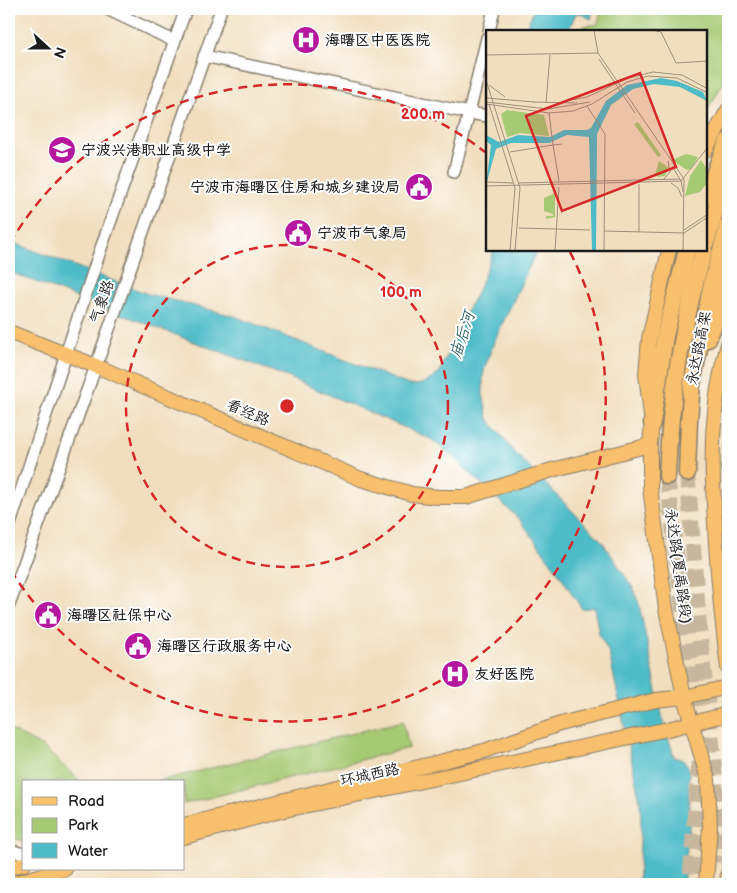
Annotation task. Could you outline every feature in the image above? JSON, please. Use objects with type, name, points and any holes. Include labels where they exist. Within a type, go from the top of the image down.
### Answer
[{"type":"highway","points":[[707,194],[728,141]]},
{"type":"highway","points":[[707,239],[728,169]]},
{"type":"highway","name":"永达路高架","points":[[687,473],[692,384],[712,283],[728,225]]},
{"type":"highway","points":[[652,423],[665,336],[687,251]]},
{"type":"highway","name":"永达路高架","points":[[667,476],[669,432],[678,355],[690,295],[704,251]]},
{"type":"highway","points":[[692,384],[722,302],[728,280]]},
{"type":"main road","points":[[707,147],[728,110]]},
{"type":"main road","name":"永达路(夏禹路段)","points":[[669,251],[649,338],[646,374],[652,423],[650,487],[666,609],[684,697],[708,779],[710,826],[706,884]]},
{"type":"main road","name":"看经路","points":[[9,332],[96,366],[361,478],[412,494],[438,497],[466,497],[552,470],[650,445]]},
{"type":"main road","points":[[728,344],[720,373],[713,421],[711,466],[718,584],[728,668]]},
{"type":"main road","points":[[684,697],[728,687]]},
{"type":"main road","name":"环城西路","points":[[185,825],[484,751],[560,724],[656,700],[684,697]]},
{"type":"main road","points":[[691,722],[728,714]]},
{"type":"main road","name":"环城西路","points":[[185,837],[280,811],[668,729],[691,722]]},
{"type":"main road","points":[[9,868],[22,865]]},
{"type":"main road","points":[[10,884],[61,870]]},
{"type":"main road","points":[[727,884],[728,873]]},
{"type":"street","points":[[106,9],[174,41]]},
{"type":"street","name":"气象路","points":[[9,527],[100,251],[186,9]]},
{"type":"street","name":"气象路","points":[[9,604],[96,366],[221,9]]},
{"type":"street","points":[[488,30],[494,9]]},
{"type":"street","points":[[454,172],[486,42]]},
{"type":"street","points":[[204,56],[486,116]]},
{"type":"street","points":[[9,850],[22,853]]},
{"type":"green space","points":[[601,9],[728,9],[728,75],[707,110],[707,30],[582,30],[584,26],[598,24]]},
{"type":"green space","points":[[403,721],[409,748],[185,804],[185,780],[162,780]]},
{"type":"green space","points":[[9,729],[43,747],[79,780],[22,780],[22,840],[9,837]]},
{"type":"water","points":[[534,9],[593,9],[591,19],[576,13],[568,30],[525,30]]},
{"type":"water","name":"庙后河","points":[[9,241],[148,294],[234,316],[409,385],[417,385],[439,373],[467,310],[476,295],[494,251],[537,251],[494,342],[485,367],[483,394],[488,418],[512,450],[601,540],[633,588],[639,604],[663,720],[674,757],[685,762],[689,769],[689,831],[683,884],[638,884],[641,823],[640,801],[609,653],[599,634],[594,607],[582,609],[556,569],[520,520],[455,459],[431,439],[290,378],[9,272]]},
{"type":"tunnel","points":[[687,473],[701,642],[714,764],[716,813],[714,862]]},
{"type":"tunnel","points":[[667,476],[700,751],[690,884]]},
{"type":"place","name":"海曙区中医医院","points":[[306,40]]},
{"type":"place","name":"宁波兴港职业高级中学","points":[[62,150]]},
{"type":"place","name":"宁波市海曙区住房和城乡建设局","points":[[419,187]]},
{"type":"place","name":"宁波市气象局","points":[[298,233]]},
{"type":"place","name":"海曙区社保中心","points":[[48,615]]},
{"type":"place","name":"海曙区行政服务中心","points":[[138,646]]},
{"type":"place","name":"友好医院","points":[[455,674]]}]
